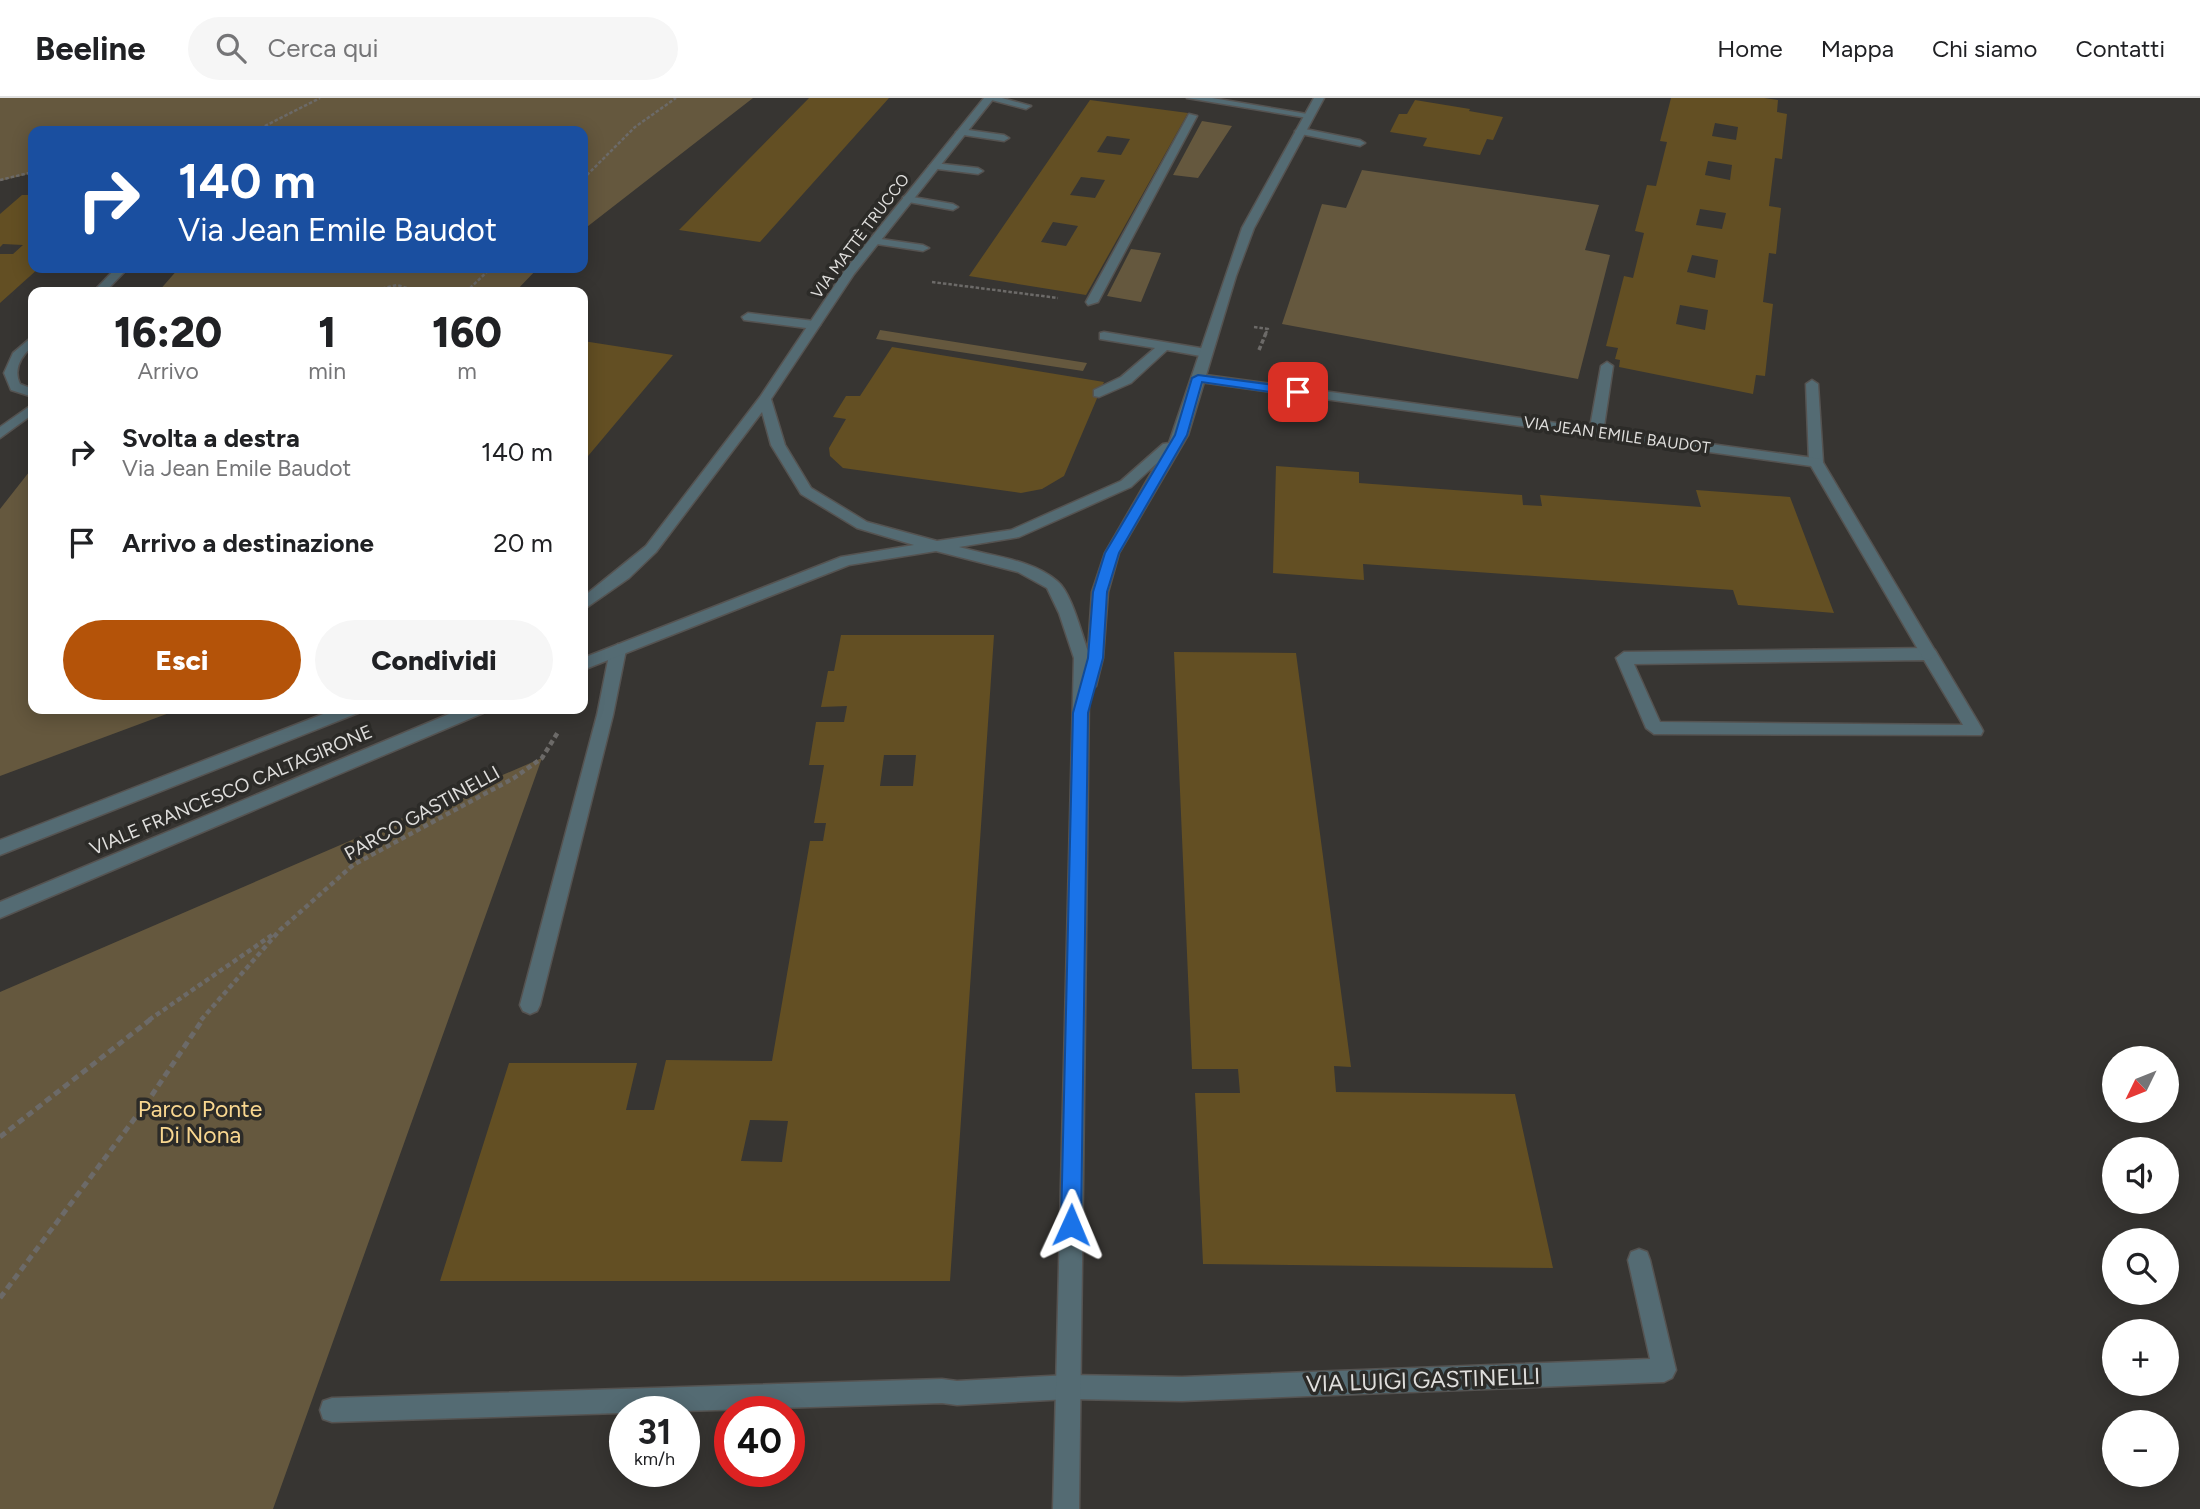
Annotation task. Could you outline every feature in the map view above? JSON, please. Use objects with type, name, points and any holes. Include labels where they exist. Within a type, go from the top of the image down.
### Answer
[{"type":"street","points":[[989,98],[1026,106]]},
{"type":"street","name":"VIA MATTÈ TRUCCO","points":[[765,399],[849,272],[989,98]]},
{"type":"street","points":[[1192,98],[1308,115]]},
{"type":"street","points":[[1081,713],[1095,658],[1100,592],[1112,553],[1181,435],[1248,228],[1319,98]]},
{"type":"street","points":[[1092,302],[1192,116]]},
{"type":"street","points":[[1300,131],[1360,143]]},
{"type":"street","points":[[961,132],[1004,138]]},
{"type":"street","points":[[934,166],[978,171]]},
{"type":"street","points":[[907,199],[953,207]]},
{"type":"street","points":[[874,241],[923,248]]},
{"type":"street","points":[[104,287],[117,273]]},
{"type":"street","points":[[748,317],[814,325]]},
{"type":"street","points":[[1104,336],[1206,353]]},
{"type":"street","points":[[11,346],[28,341]]},
{"type":"street","points":[[28,344],[9,358],[1,376],[3,383],[10,389],[28,392]]},
{"type":"street","points":[[1099,393],[1126,380],[1165,346]]},
{"type":"street","points":[[1597,433],[1607,366]]},
{"type":"street","name":"VIA JEAN EMILE BAUDOT","points":[[1198,378],[1816,462]]},
{"type":"street","points":[[1812,384],[1816,462],[1975,732],[1654,728],[1624,658],[1929,654]]},
{"type":"street","points":[[765,399],[778,446],[806,491],[862,525],[1023,568],[1053,585],[1067,613],[1082,658],[1066,1509]]},
{"type":"street","points":[[588,601],[651,549],[765,399]]},
{"type":"street","points":[[0,434],[28,412]]},
{"type":"street","points":[[588,662],[846,560],[1014,534],[1126,484],[1181,435]]},
{"type":"street","points":[[530,1005],[605,715],[618,650]]},
{"type":"street","name":"VIALE FRANCESCO CALTAGIRONE","points":[[0,848],[339,714]]},
{"type":"street","name":"VIALE FRANCESCO CALTAGIRONE","points":[[0,910],[465,714]]},
{"type":"street","name":"VIA LUIGI GASTINELLI","points":[[1069,1387],[1182,1389],[1664,1370],[1639,1260]]},
{"type":"street","points":[[332,1410],[942,1391],[957,1393],[1069,1387]]},
{"type":"path","points":[[265,126],[320,98]]},
{"type":"path","points":[[588,174],[635,127],[676,98]]},
{"type":"path","points":[[0,180],[28,173]]},
{"type":"path","points":[[471,287],[486,273]]},
{"type":"path","points":[[926,281],[1092,302]]},
{"type":"path","points":[[1249,326],[1268,328],[1254,359]]},
{"type":"path","name":"PARCO GASTINELLI","points":[[0,1298],[149,1098],[200,1022],[280,930],[353,865],[514,778],[542,758],[562,725]]},
{"type":"path","points":[[0,1137],[55,1091],[220,968],[280,930]]},
{"type":"green space","points":[[0,98],[753,98],[588,226],[588,126],[28,126],[28,174],[0,181]]},
{"type":"green space","points":[[1202,121],[1232,126],[1198,178],[1173,175]]},
{"type":"green space","points":[[1362,170],[1599,205],[1585,250],[1610,255],[1578,379],[1282,324],[1322,204],[1346,208]]},
{"type":"green space","points":[[1131,249],[1161,253],[1141,302],[1107,296]]},
{"type":"green space","points":[[175,273],[533,273],[520,287],[162,287]]},
{"type":"green space","points":[[880,330],[1087,363],[1083,371],[876,339]]},
{"type":"green space","points":[[28,473],[28,714],[167,714],[0,776],[0,509]]},
{"type":"green space","name":"Parco Ponte Di Nona","points":[[542,758],[273,1509],[0,1509],[0,992]]},
{"type":"building","points":[[809,98],[889,98],[760,242],[679,230]]},
{"type":"building","points":[[1671,98],[1764,98],[1778,100],[1777,112],[1787,114],[1782,159],[1775,158],[1769,206],[1781,208],[1776,254],[1769,253],[1763,302],[1773,304],[1765,376],[1756,375],[1753,394],[1619,367],[1620,360],[1615,359],[1618,348],[1606,346],[1624,276],[1633,278],[1644,233],[1635,231],[1647,185],[1656,186],[1667,142],[1660,141]],"holes":[[[1715,123],[1738,127],[1736,140],[1712,136]],[[1708,161],[1732,165],[1730,180],[1705,175]],[[1700,209],[1726,213],[1722,229],[1696,225]],[[1692,255],[1718,260],[1715,278],[1687,272]],[[1680,305],[1708,310],[1705,330],[1676,324]]]},
{"type":"building","points":[[1090,100],[1188,113],[1086,295],[969,276]],"holes":[[[1107,136],[1130,139],[1121,155],[1097,152]],[[1081,177],[1105,180],[1095,198],[1070,195]],[[1053,222],[1078,226],[1066,246],[1041,242]]]},
{"type":"building","points":[[1415,100],[1503,117],[1493,140],[1487,139],[1480,155],[1423,146],[1427,138],[1390,132],[1399,114],[1407,114]]},
{"type":"building","points":[[22,195],[28,195],[28,273],[33,273],[0,303],[0,254],[13,254],[23,245],[3,244],[0,247],[0,214]]},
{"type":"building","points":[[588,342],[673,355],[588,456]]},
{"type":"building","points":[[892,347],[1104,382],[1064,476],[1042,489],[1021,493],[843,468],[830,456],[829,448],[846,419],[833,417],[846,396],[860,396]]},
{"type":"building","points":[[1276,466],[1359,472],[1359,483],[1522,495],[1523,505],[1542,506],[1540,495],[1701,507],[1696,490],[1790,497],[1834,613],[1738,605],[1733,590],[1363,564],[1364,580],[1273,573]]},
{"type":"building","points":[[841,635],[994,635],[950,1281],[440,1281],[509,1063],[637,1063],[626,1110],[654,1110],[666,1060],[772,1061],[810,841],[823,841],[826,823],[814,823],[824,765],[809,765],[816,722],[844,722],[847,706],[821,707],[828,671],[834,671]],"holes":[[[884,755],[916,755],[913,786],[880,786]],[[750,1120],[788,1121],[782,1162],[741,1161]]]},
{"type":"building","points":[[1174,652],[1296,653],[1351,1067],[1334,1066],[1336,1092],[1515,1094],[1553,1268],[1203,1264],[1195,1093],[1240,1093],[1238,1069],[1192,1069]]},
{"type":"route","points":[[1071,1225],[1081,713],[1095,658],[1100,592],[1112,553],[1181,435],[1198,378],[1298,392]]}]
